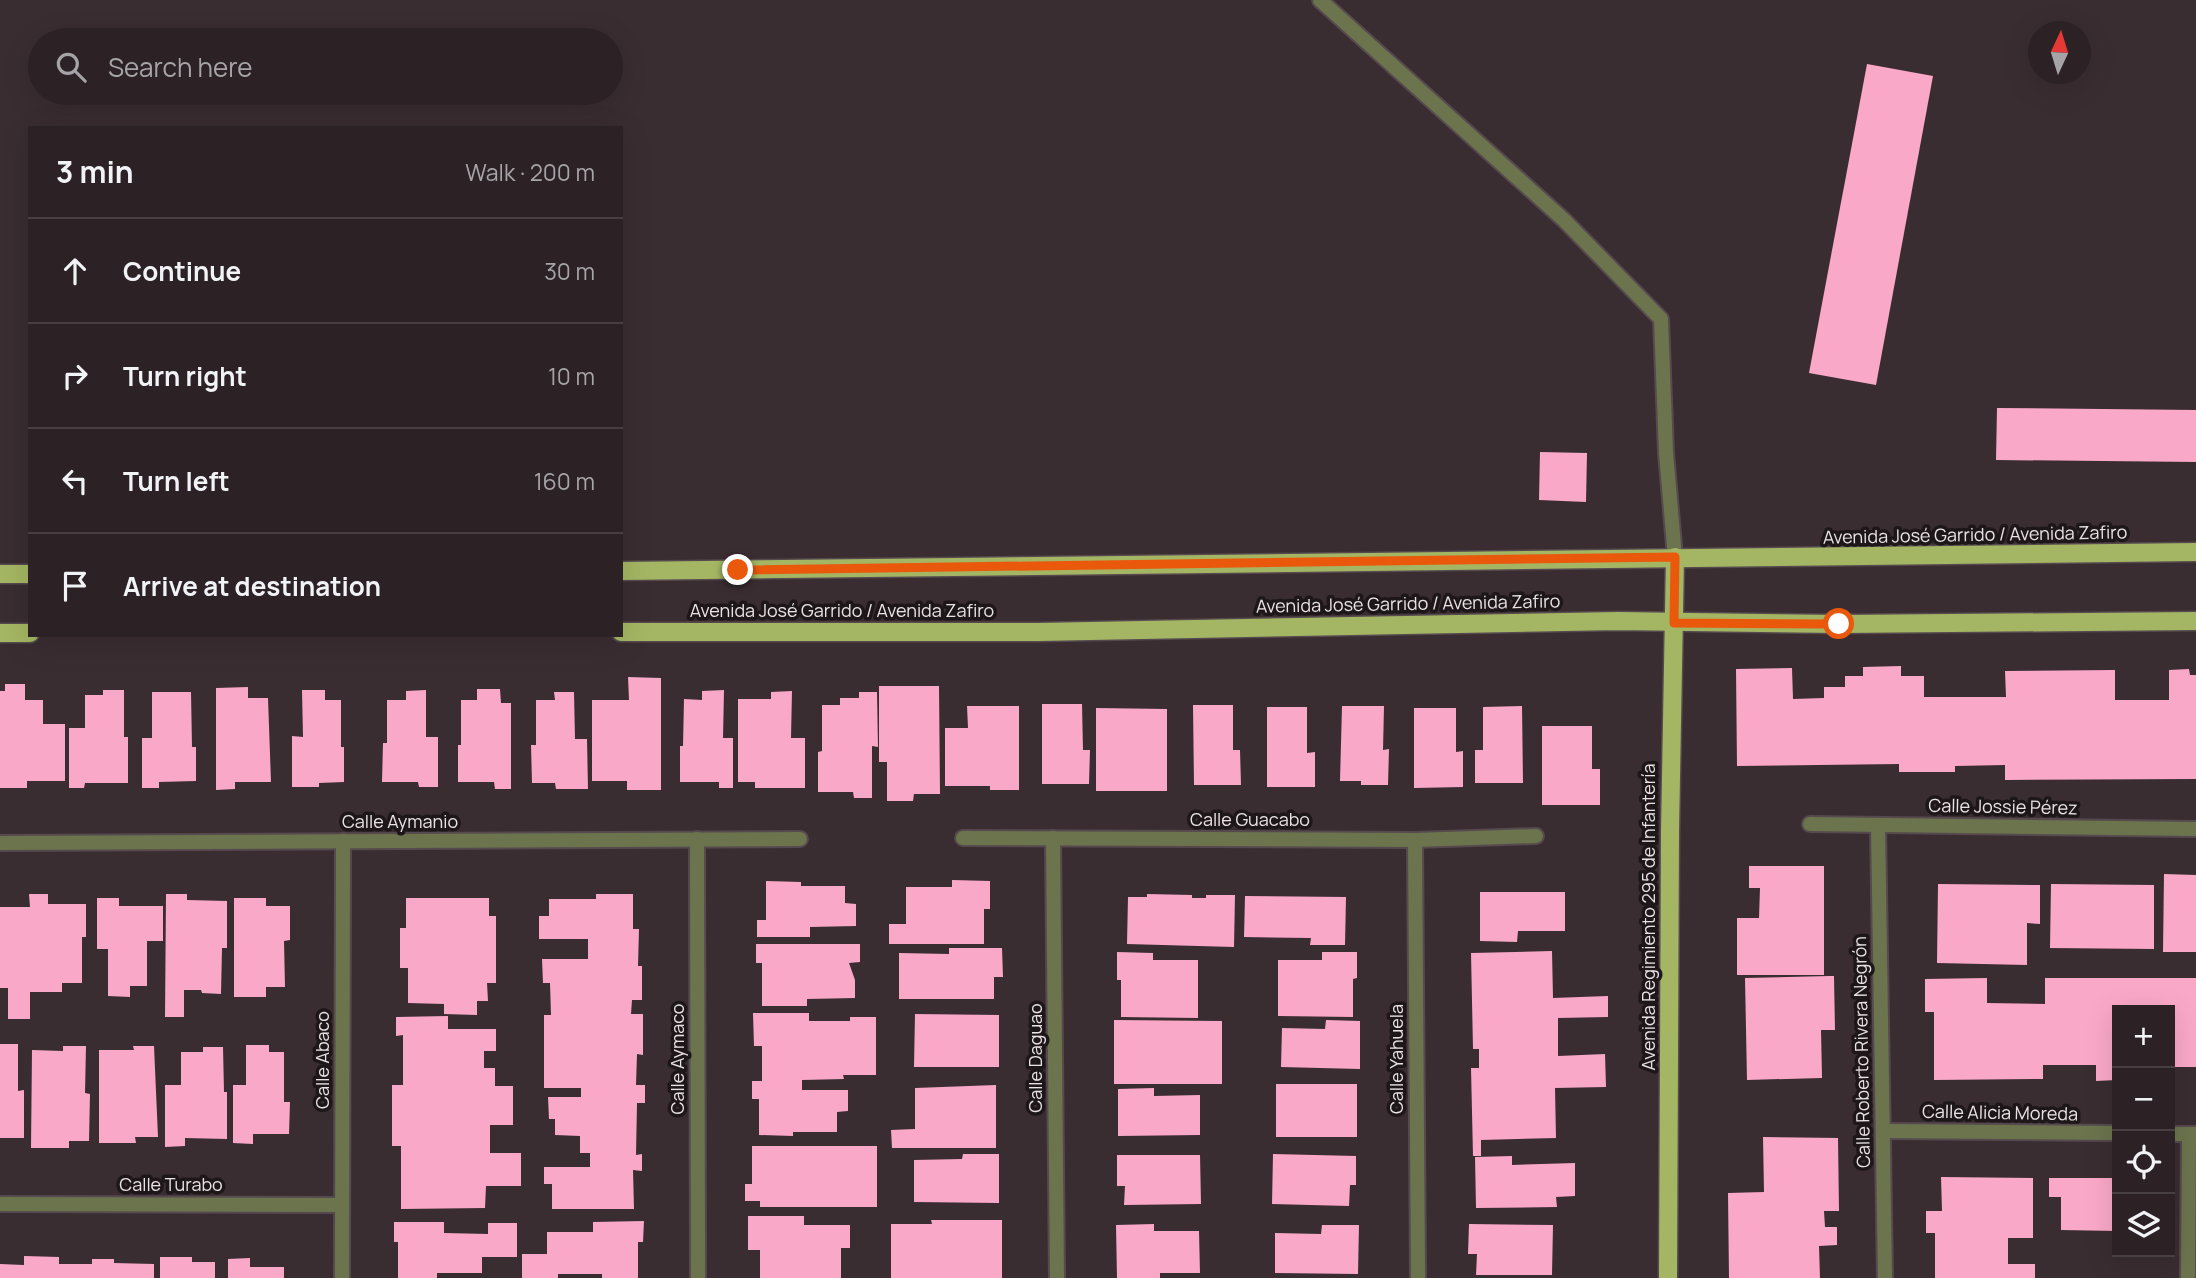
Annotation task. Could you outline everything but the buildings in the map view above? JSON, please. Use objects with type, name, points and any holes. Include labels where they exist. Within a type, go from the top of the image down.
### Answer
[{"type":"main road","name":"Avenida José Garrido / Avenida Zafiro","points":[[623,571],[2196,552]]},
{"type":"main road","name":"Avenida Regimiento 295 de Infantería","points":[[1668,1278],[1670,819],[1675,557]]},
{"type":"main road","points":[[0,574],[28,574]]},
{"type":"main road","name":"Avenida José Garrido / Avenida Zafiro","points":[[623,632],[1038,632],[1604,621],[1853,624],[2196,621]]},
{"type":"main road","points":[[0,633],[28,633]]},
{"type":"street","points":[[1320,0],[1564,220],[1661,319],[1666,453],[1675,557]]},
{"type":"street","name":"Calle Jossie Pérez","points":[[1811,824],[2196,829]]},
{"type":"street","name":"Calle Roberto Rivera Negrón","points":[[1878,825],[1885,1278]]},
{"type":"street","name":"Calle Guacabo","points":[[963,838],[1415,840],[1536,836]]},
{"type":"street","name":"Calle Daguao","points":[[1054,838],[1057,1278]]},
{"type":"street","name":"Calle Aymaco","points":[[697,839],[698,1278]]},
{"type":"street","name":"Calle Aymanio","points":[[0,843],[800,839]]},
{"type":"street","name":"Calle Yahuela","points":[[1415,840],[1418,1278]]},
{"type":"street","name":"Calle Abaco","points":[[342,841],[342,1278]]},
{"type":"street","name":"Calle Alicia Moreda","points":[[1883,1131],[2112,1133]]},
{"type":"street","points":[[2188,1278],[2192,1134]]},
{"type":"street","name":"Calle Turabo","points":[[0,1204],[342,1205]]},
{"type":"route","points":[[738,570],[1675,557],[1674,623],[1839,624]]}]
